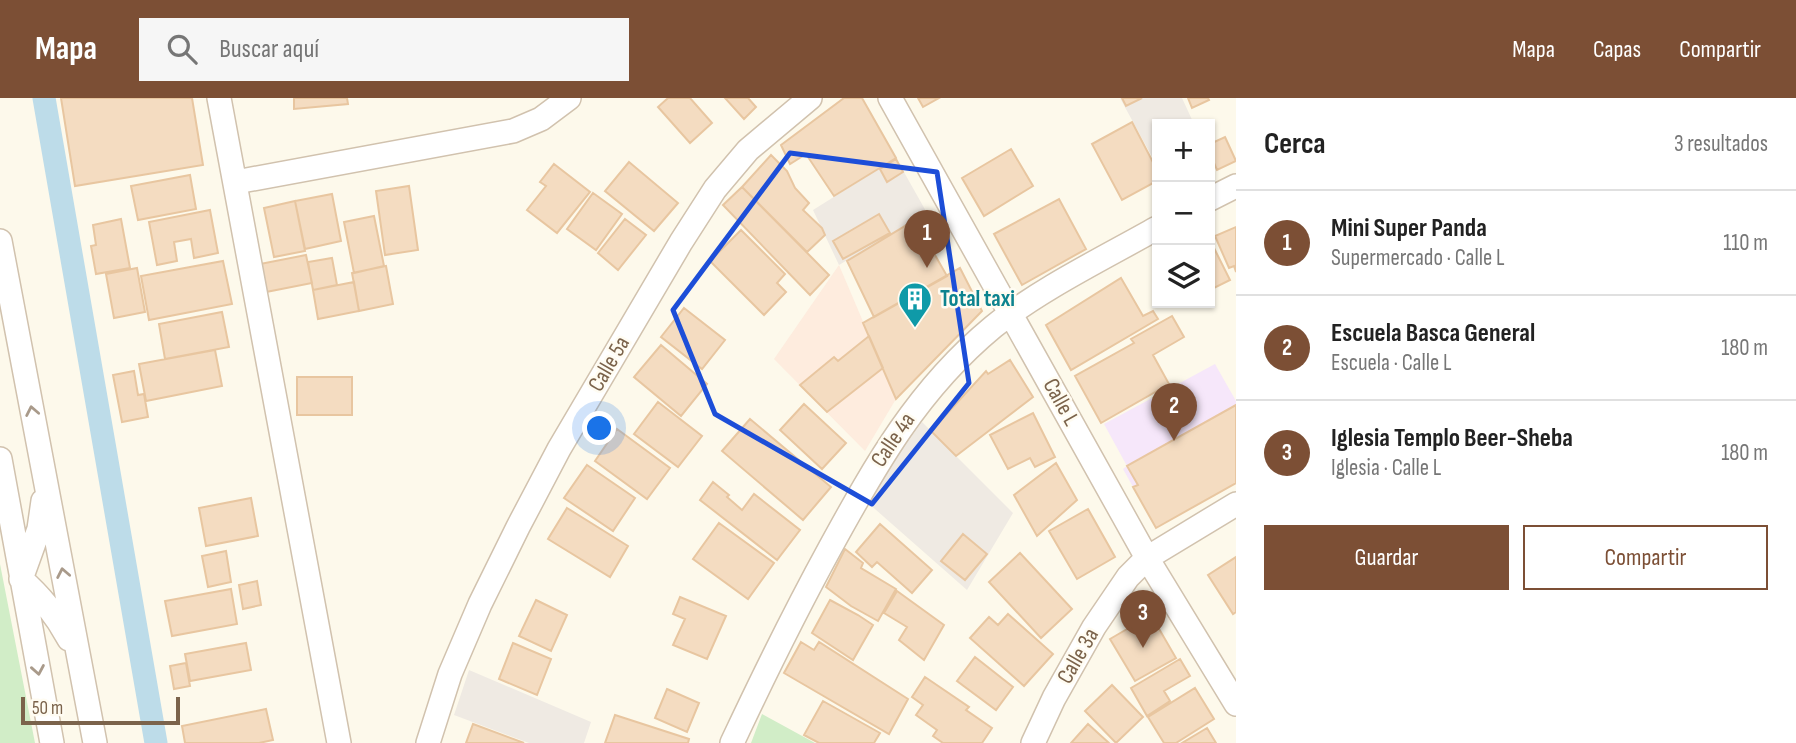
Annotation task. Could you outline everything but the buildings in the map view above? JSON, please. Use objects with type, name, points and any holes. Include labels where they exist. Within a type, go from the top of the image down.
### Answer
[{"type":"street","points":[[219,98],[339,743]]},
{"type":"street","points":[[236,182],[513,131],[541,119],[569,98]]},
{"type":"street","name":"Calle 5a","points":[[428,743],[450,674],[480,604],[518,527],[559,449],[681,242],[715,189],[748,150],[810,98]]},
{"type":"street","name":"Calle L","points":[[890,98],[1147,558],[1236,704]]},
{"type":"street","points":[[1215,196],[1236,186]]},
{"type":"street","name":"Calle 4a","points":[[732,743],[788,626],[871,473],[910,413],[948,370],[1012,313],[1152,231]]},
{"type":"street","points":[[0,241],[95,743]]},
{"type":"street","points":[[0,458],[51,743]]},
{"type":"street","points":[[22,579],[39,529],[45,478]]},
{"type":"street","name":"Calle 3a","points":[[1033,743],[1054,698],[1094,627],[1128,577],[1147,558],[1236,504]]},
{"type":"street","points":[[22,579],[41,596],[57,617],[80,665]]},
{"type":"highlighted area","points":[[790,153],[937,172],[969,383],[872,504],[715,414],[673,310]]},
{"type":"shaded area","points":[[1120,98],[1182,98],[1192,119],[1152,119],[1152,157]]},
{"type":"shaded area","points":[[896,158],[927,213],[839,265],[813,210]]},
{"type":"shaded area","points":[[839,265],[896,399],[865,451],[774,359]]},
{"type":"shaded area","points":[[1215,364],[1236,401],[1236,483],[1156,528],[1123,469],[1127,466],[1104,424]]},
{"type":"shaded area","points":[[922,422],[1013,513],[967,590],[867,502]]},
{"type":"shaded area","points":[[469,670],[591,722],[584,743],[529,743],[454,715]]},
{"type":"green space","points":[[0,564],[35,743],[0,743]]},
{"type":"green space","points":[[762,714],[815,743],[751,743]]},
{"type":"waterway","points":[[44,98],[156,743]]},
{"type":"place","name":"Mini Super Panda","points":[[927,268]]},
{"type":"place","name":"Total taxi","points":[[915,329]]},
{"type":"place","name":"Escuela Basca General","points":[[1174,441]]},
{"type":"place","name":"Iglesia Templo Beer-Sheba","points":[[1143,648]]}]
